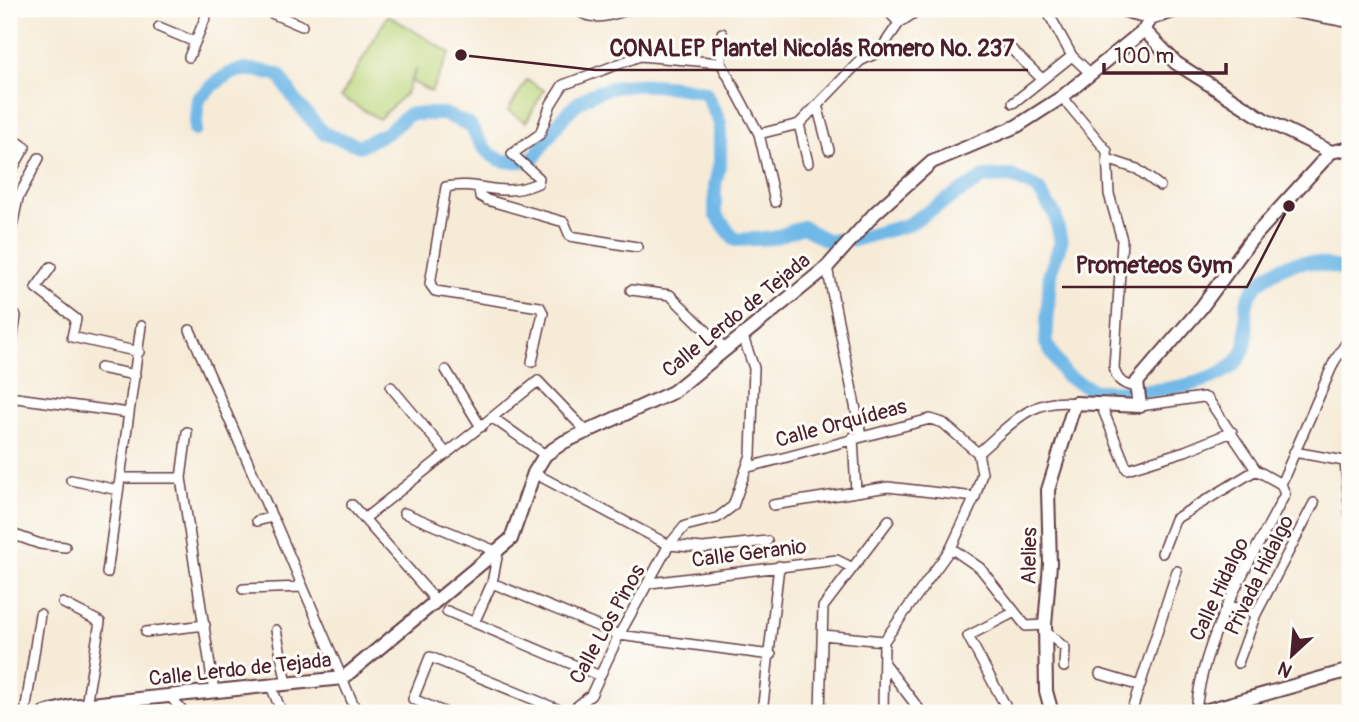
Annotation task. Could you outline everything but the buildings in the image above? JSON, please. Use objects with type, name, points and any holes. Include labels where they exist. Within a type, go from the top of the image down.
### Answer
[{"type":"main road","points":[[1120,9],[1151,18],[1180,9]]},
{"type":"main road","points":[[1285,9],[1350,21]]},
{"type":"main road","name":"Calle Lerdo de Tejada","points":[[44,713],[86,705],[343,678],[511,539],[534,473],[545,455],[564,442],[673,392],[827,267],[875,213],[932,162],[1017,126],[1062,97],[1144,30],[1151,18]]},
{"type":"main road","points":[[1144,30],[1176,64],[1265,120],[1331,152]]},
{"type":"main road","points":[[1075,403],[1140,406],[1138,382],[1201,308],[1250,241],[1331,152],[1350,148]]},
{"type":"main road","name":"Alelies","points":[[1052,713],[1046,691],[1045,628],[1050,564],[1048,490],[1075,403]]},
{"type":"main road","points":[[1196,713],[1350,671]]},
{"type":"street","points":[[189,57],[209,9]]},
{"type":"street","points":[[262,9],[302,26]]},
{"type":"street","points":[[576,9],[585,17],[598,18],[631,9]]},
{"type":"street","points":[[886,9],[899,23]]},
{"type":"street","points":[[759,134],[799,124],[860,61],[879,52],[908,12],[920,9]]},
{"type":"street","points":[[1046,9],[1072,56],[1090,73]]},
{"type":"street","points":[[159,27],[195,42]]},
{"type":"street","points":[[722,33],[721,63],[759,134],[775,202]]},
{"type":"street","points":[[1007,45],[1042,79]]},
{"type":"street","points":[[532,362],[543,313],[540,307],[435,291],[429,285],[446,187],[463,184],[506,192],[538,183],[539,178],[512,154],[540,134],[551,104],[563,85],[640,56],[721,63]]},
{"type":"street","points":[[1013,103],[1072,56]]},
{"type":"street","points":[[1062,97],[1107,151],[1110,160],[1110,194],[1122,240],[1114,368],[1117,378],[1123,384],[1132,386],[1138,382]]},
{"type":"street","points":[[817,105],[829,150]]},
{"type":"street","points":[[799,124],[808,163]]},
{"type":"street","points":[[9,135],[25,147],[9,175]]},
{"type":"street","points":[[10,236],[18,198],[39,158]]},
{"type":"street","points":[[1110,160],[1137,169],[1160,186]]},
{"type":"street","points":[[479,189],[480,195],[487,200],[564,222],[570,236],[637,247]]},
{"type":"street","points":[[51,267],[36,288],[76,319],[72,337],[139,352]]},
{"type":"street","points":[[827,267],[857,436],[856,492]]},
{"type":"street","points":[[631,290],[670,295],[724,348]]},
{"type":"street","points":[[9,361],[16,316]]},
{"type":"street","points":[[107,573],[141,326]]},
{"type":"street","points":[[190,330],[357,713]]},
{"type":"street","points":[[669,545],[685,526],[717,518],[733,506],[749,467],[754,368],[742,334]]},
{"type":"street","points":[[1350,337],[1334,362],[1294,452],[1348,462],[1350,515]]},
{"type":"street","points":[[100,369],[135,375]]},
{"type":"street","points":[[446,370],[481,427]]},
{"type":"street","points":[[364,520],[538,381],[588,433]]},
{"type":"street","points":[[391,387],[447,454]]},
{"type":"street","points":[[9,397],[129,412]]},
{"type":"street","points":[[1140,406],[1203,397],[1232,432],[1256,470],[1281,484]]},
{"type":"street","points":[[883,713],[886,666],[884,641],[951,548],[975,497],[982,473],[978,453],[1034,406],[1055,400],[1075,403]]},
{"type":"street","points":[[1101,405],[1127,469],[1185,451],[1232,432]]},
{"type":"street","points":[[493,418],[545,455]]},
{"type":"street","name":"Calle Orquídeas","points":[[749,467],[857,436],[930,419],[943,423],[978,453]]},
{"type":"street","points":[[187,432],[181,478],[214,691]]},
{"type":"street","name":"Calle Hidalgo","points":[[1196,713],[1198,684],[1210,647],[1228,605],[1285,494],[1281,484],[1294,452]]},
{"type":"street","points":[[1161,553],[1175,519],[1256,470]]},
{"type":"street","points":[[534,473],[669,545],[703,548],[767,541]]},
{"type":"street","points":[[120,478],[181,478]]},
{"type":"street","points":[[71,480],[118,490]]},
{"type":"street","points":[[773,505],[888,487],[975,497]]},
{"type":"street","name":"Privada Hidalgo","points":[[1238,663],[1256,614],[1314,503]]},
{"type":"street","points":[[352,505],[431,595],[433,606]]},
{"type":"street","points":[[404,513],[498,551],[492,583],[474,623]]},
{"type":"street","points":[[257,521],[274,519]]},
{"type":"street","points":[[820,713],[823,607],[851,566],[889,520]]},
{"type":"street","points":[[9,533],[40,544],[65,547]]},
{"type":"street","name":"Calle Los Pinos","points":[[568,713],[591,695],[669,545]]},
{"type":"street","points":[[951,548],[980,568],[1013,613],[1026,626],[1045,628],[1065,648],[1064,667]]},
{"type":"street","name":"Calle Geranio","points":[[650,583],[837,560],[851,566]]},
{"type":"street","points":[[762,713],[771,655],[770,623],[779,566]]},
{"type":"street","points":[[1131,713],[1177,571]]},
{"type":"street","points":[[492,583],[620,635],[771,655]]},
{"type":"street","points":[[243,589],[303,587]]},
{"type":"street","points":[[63,603],[100,622],[86,705]]},
{"type":"street","points":[[1228,605],[1256,614]]},
{"type":"street","points":[[447,611],[600,676]]},
{"type":"street","points":[[1005,705],[968,636],[1013,613]]},
{"type":"street","points":[[25,713],[40,614]]},
{"type":"street","points":[[146,632],[205,625]]},
{"type":"street","points":[[276,630],[287,684]]},
{"type":"street","points":[[823,635],[884,641]]},
{"type":"street","points":[[446,713],[413,699],[430,657],[568,713]]},
{"type":"street","points":[[886,666],[922,713]]},
{"type":"street","points":[[1100,674],[1140,686]]},
{"type":"street","points":[[271,685],[282,713]]},
{"type":"street","points":[[170,696],[184,713]]},
{"type":"green space","points":[[388,15],[450,53],[431,92],[412,82],[416,69],[406,93],[379,119],[341,97]]},
{"type":"green space","points":[[527,80],[544,90],[526,122],[508,111]]},
{"type":"waterway","points":[[195,130],[198,99],[226,76],[234,72],[253,70],[279,75],[297,103],[323,133],[360,146],[388,132],[409,114],[444,114],[470,125],[483,147],[494,157],[518,161]]},
{"type":"waterway","points":[[522,161],[533,159],[573,107],[602,90],[654,85],[705,92],[720,123],[720,162],[715,185],[715,214],[735,240],[773,238],[803,227],[826,240],[837,240]]},
{"type":"waterway","points":[[853,240],[907,225],[984,177],[1011,176],[1038,189],[1055,215],[1061,242],[1050,273],[1046,343],[1065,375],[1094,391],[1127,391]]},
{"type":"waterway","points":[[1139,391],[1176,387],[1204,380],[1236,362],[1245,344],[1246,311],[1252,292],[1259,283],[1277,270],[1287,265],[1308,262],[1350,271]]},
{"type":"place","name":"CONALEP Plantel Nicolás Romero No. 237","points":[[461,55]]},
{"type":"place","name":"Prometeos Gym","points":[[1289,206]]}]
